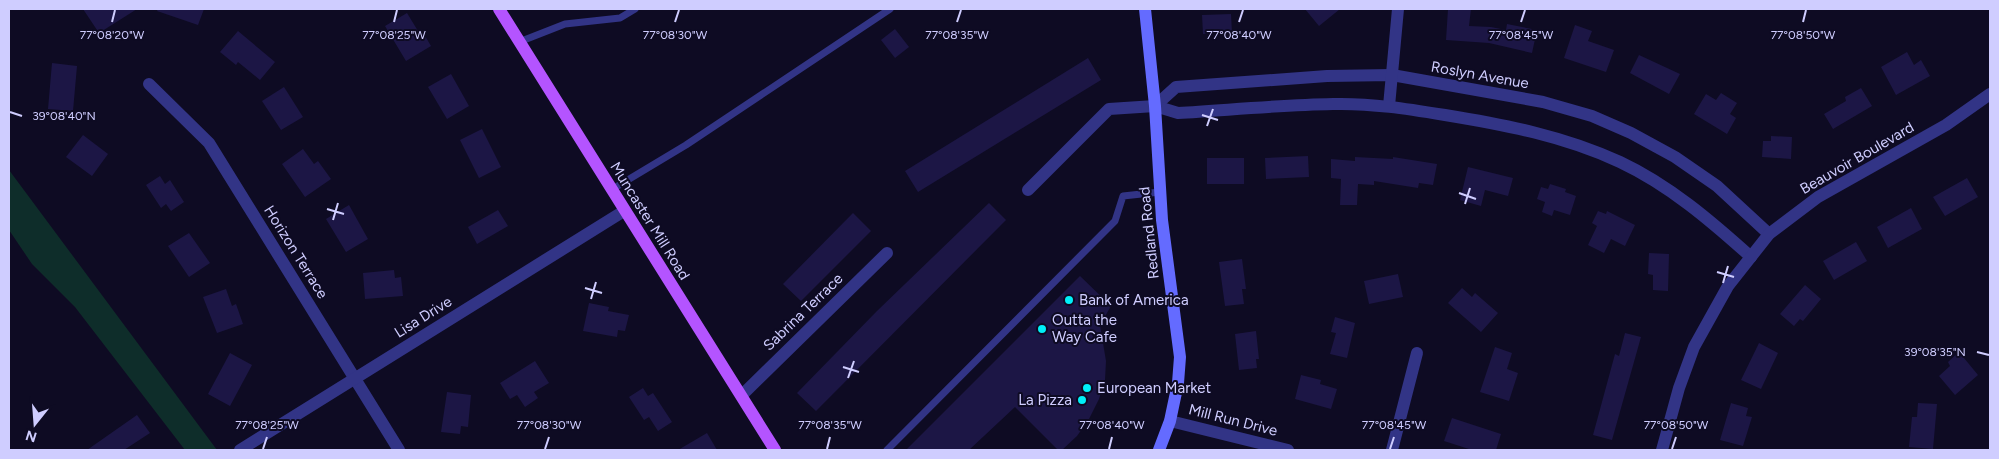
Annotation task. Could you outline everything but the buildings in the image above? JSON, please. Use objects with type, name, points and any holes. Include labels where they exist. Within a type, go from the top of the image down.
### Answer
[{"type":"main road","name":"Muncaster Mill Road","points":[[499,9],[775,450]]},
{"type":"main road","name":"Redland Road","points":[[1145,9],[1155,106],[1162,220],[1180,357],[1178,383],[1170,421],[1159,450]]},
{"type":"street","points":[[1389,106],[1398,9]]},
{"type":"street","name":"Roslyn Avenue","points":[[1155,106],[1176,87],[1327,76],[1392,75],[1543,102],[1592,116],[1632,132],[1675,157],[1717,186],[1769,234]]},
{"type":"street","name":"Horizon Terrace","points":[[149,84],[209,143],[399,450]]},
{"type":"street","name":"Beauvoir Boulevard","points":[[1662,450],[1679,388],[1694,347],[1728,286],[1769,234],[1818,197],[1946,125],[1990,94]]},
{"type":"street","points":[[1028,190],[1109,109],[1155,106],[1178,113],[1333,104],[1389,106],[1508,125],[1567,141],[1621,162],[1671,191],[1752,257]]},
{"type":"street","name":"Lisa Drive","points":[[240,450],[624,211]]},
{"type":"street","name":"Sabrina Terrace","points":[[742,395],[887,253]]},
{"type":"street","points":[[1392,450],[1417,353]]},
{"type":"street","name":"Mill Run Drive","points":[[1170,421],[1288,450]]},
{"type":"lane","points":[[519,42],[564,24],[620,18],[636,9]]},
{"type":"lane","points":[[611,190],[686,145],[890,9]]},
{"type":"lane","points":[[887,450],[1115,221],[1123,196],[1160,192]]},
{"type":"green space","points":[[9,170],[217,450],[185,450],[75,307],[32,264],[9,230]]},
{"type":"place","name":"Bank of America","points":[[1069,300]]},
{"type":"place","name":"Outta the Way Cafe","points":[[1042,329]]},
{"type":"place","name":"European Market","points":[[1087,388]]},
{"type":"place","name":"La Pizza","points":[[1082,400]]}]
